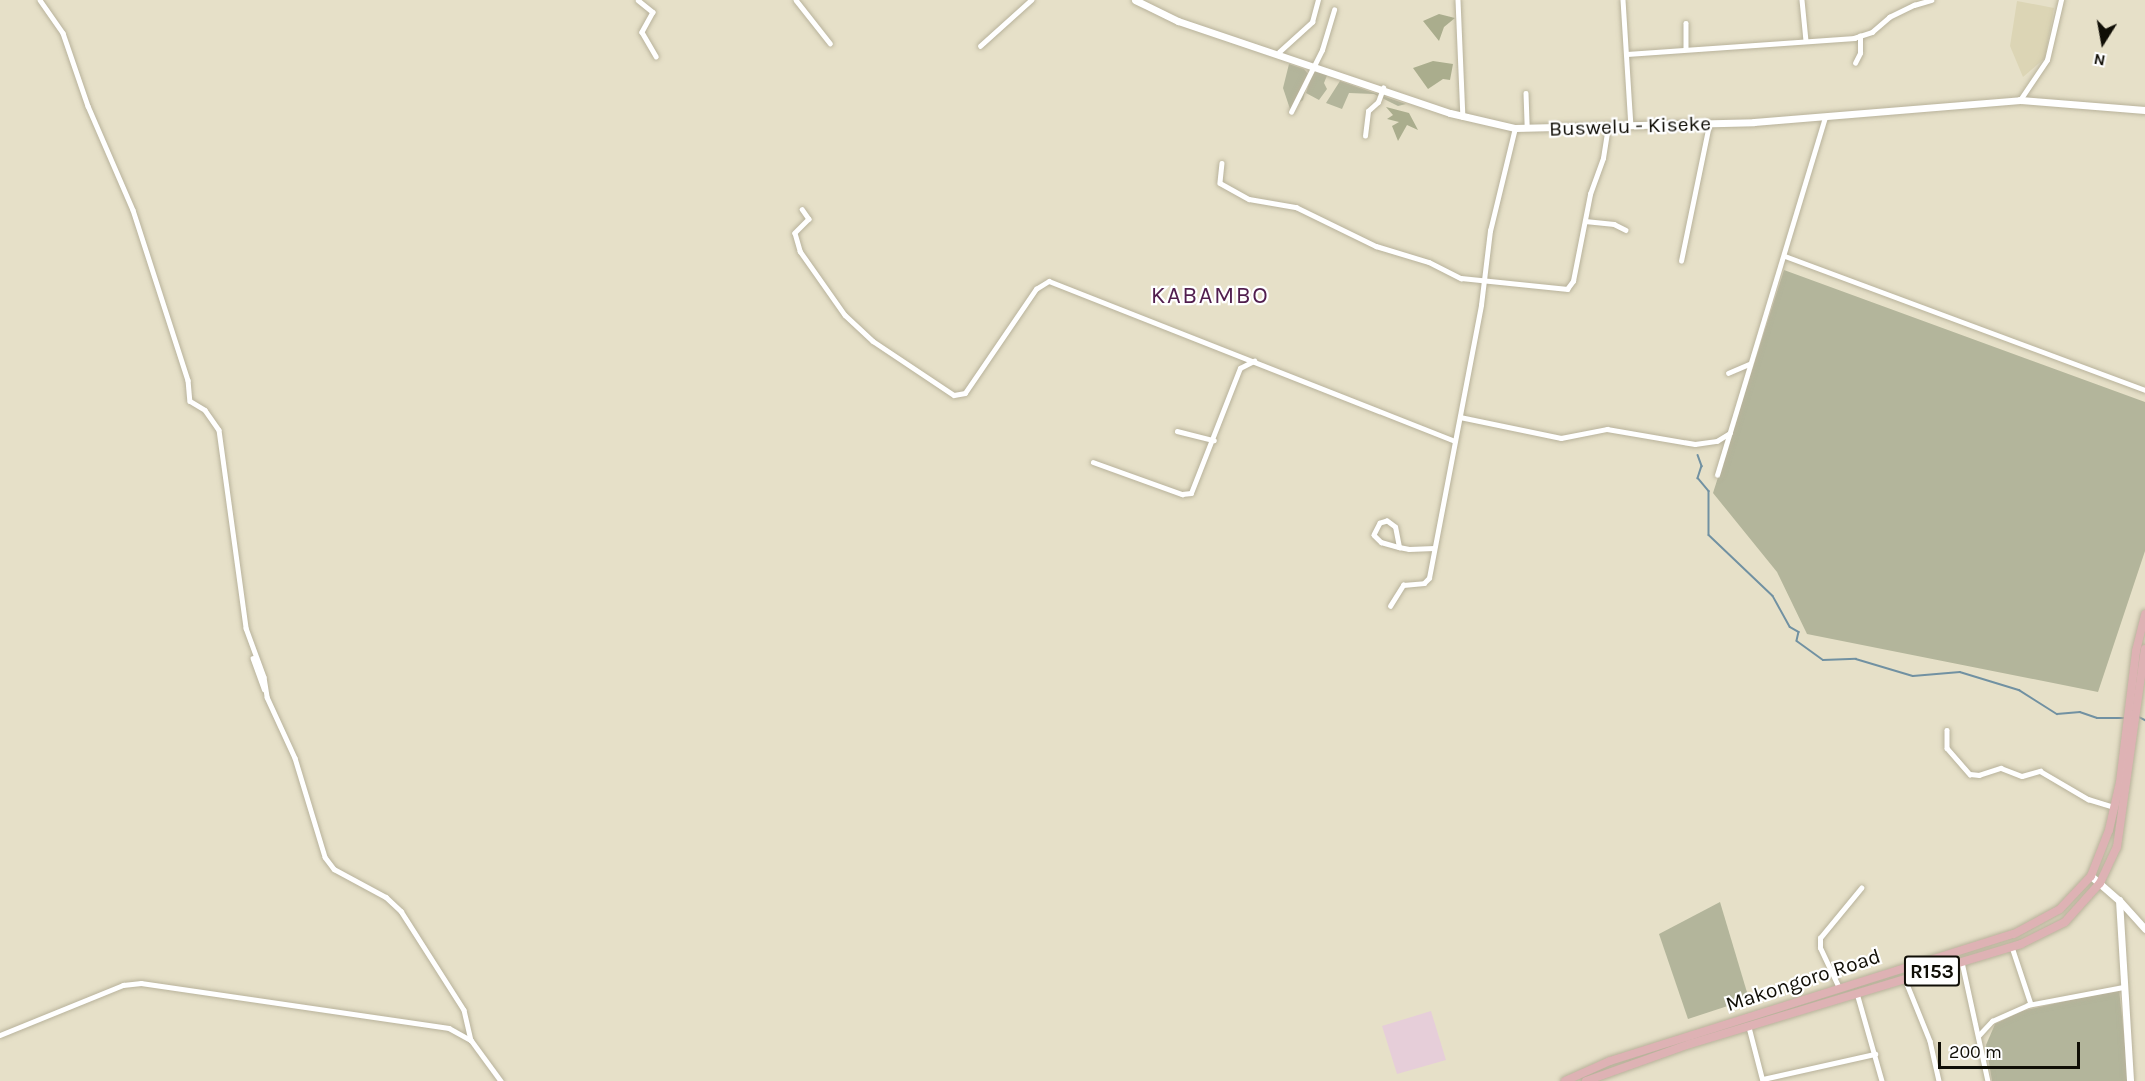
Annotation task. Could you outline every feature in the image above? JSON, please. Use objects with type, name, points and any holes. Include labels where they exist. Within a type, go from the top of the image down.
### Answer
[{"type":"main road","name":"Buswelu - Kiseke","points":[[1135,0],[1178,21],[1316,64],[1463,117],[1515,128],[1709,124],[1825,118],[2020,100],[2145,110]]},
{"type":"main road","name":"Makongoro Road","points":[[1590,1080],[1749,1026],[2012,947],[2065,922],[2100,883],[2121,834],[2133,699],[2145,614]]},
{"type":"main road","name":"Makongoro Road","points":[[2133,699],[2145,649]]},
{"type":"main road","name":"Makongoro Road","points":[[1565,1081],[1588,1069],[2014,934],[2060,909],[2091,876],[2102,855],[2115,807],[2130,727]]},
{"type":"main road","points":[[2091,876],[2119,900],[2145,929]]},
{"type":"main road","points":[[2119,900],[2130,1081]]},
{"type":"main road","points":[[1588,1069],[1590,1080]]},
{"type":"street","points":[[40,0],[63,33],[88,106],[133,210],[188,380],[190,401],[205,410],[219,430],[233,516],[236,568],[252,648],[264,677],[266,692],[295,758],[325,857],[341,874],[394,903],[464,1010],[471,1040],[501,1081]]},
{"type":"street","points":[[638,0],[653,12],[642,32],[656,56]]},
{"type":"street","points":[[796,0],[830,43]]},
{"type":"street","points":[[980,46],[1032,0]]},
{"type":"street","points":[[1279,52],[1312,22],[1318,0]]},
{"type":"street","points":[[1458,0],[1464,60],[1463,117]]},
{"type":"street","points":[[1623,0],[1631,126]]},
{"type":"street","points":[[1802,0],[1806,41]]},
{"type":"street","points":[[1628,54],[1686,48],[1758,47],[1860,36],[1892,16],[1931,0]]},
{"type":"street","points":[[2020,100],[2047,60],[2061,0]]},
{"type":"street","points":[[1291,112],[1316,64],[1334,10]]},
{"type":"street","points":[[1686,23],[1686,48]]},
{"type":"street","points":[[1854,63],[1860,53],[1860,36]]},
{"type":"street","points":[[1365,136],[1368,111],[1378,102],[1383,88]]},
{"type":"street","points":[[1526,93],[1527,128]]},
{"type":"street","points":[[1717,475],[1825,118]]},
{"type":"street","points":[[1682,261],[1709,124]]},
{"type":"street","points":[[1222,162],[1219,182],[1249,198],[1296,207],[1376,246],[1429,262],[1461,278],[1485,278],[1570,287],[1608,126]]},
{"type":"street","points":[[1390,606],[1403,585],[1428,581],[1485,278],[1490,231],[1515,128]]},
{"type":"street","points":[[802,209],[809,219],[795,233],[800,251],[845,315],[873,341],[954,395],[965,393],[1036,289],[1049,281],[1455,441]]},
{"type":"street","points":[[1585,221],[1614,224],[1626,230]]},
{"type":"street","points":[[1785,256],[2145,390]]},
{"type":"street","points":[[1093,462],[1188,495],[1198,484],[1240,368],[1254,361]]},
{"type":"street","points":[[1728,373],[1749,364]]},
{"type":"street","points":[[1460,417],[1561,438],[1607,429],[1695,444],[1717,441],[1730,433]]},
{"type":"street","points":[[1177,431],[1214,440]]},
{"type":"street","points":[[1399,547],[1395,527],[1387,521],[1380,523],[1375,531],[1376,539],[1399,547],[1434,548]]},
{"type":"street","points":[[1947,730],[1947,748],[1970,774],[1979,775],[2001,768],[2022,776],[2040,771],[2088,799],[2115,807]]},
{"type":"street","points":[[1839,988],[1820,948],[1820,938],[1861,888]]},
{"type":"street","points":[[2012,947],[2031,1004]]},
{"type":"street","points":[[1962,962],[1988,1081]]},
{"type":"street","points":[[1905,980],[1930,1041],[1939,1081]]},
{"type":"street","points":[[0,1035],[123,985],[141,983],[449,1028],[471,1040]]},
{"type":"street","points":[[1979,1035],[1992,1021],[2031,1004],[2123,987]]},
{"type":"street","points":[[1857,993],[1882,1081]]},
{"type":"street","points":[[1749,1026],[1763,1080],[1875,1054]]},
{"type":"shaded area","points":[[2017,1],[2054,8],[2045,58],[2023,77],[2010,46]]},
{"type":"shaded area","points":[[1431,1011],[1446,1060],[1397,1074],[1382,1026]]},
{"type":"green space","points":[[1439,14],[1455,18],[1444,27],[1439,41],[1423,21]]},
{"type":"green space","points":[[1433,61],[1453,64],[1450,80],[1443,79],[1428,89],[1413,68]]},
{"type":"green space","points":[[1289,64],[1304,69],[1309,75],[1303,100],[1290,109],[1283,88]]},
{"type":"green space","points":[[1309,68],[1328,73],[1324,83],[1327,89],[1319,100],[1306,93],[1312,74]]},
{"type":"green space","points":[[1340,81],[1406,104],[1398,106],[1374,94],[1349,93],[1342,109],[1326,103]]},
{"type":"green space","points":[[1386,107],[1409,113],[1418,130],[1407,125],[1398,141],[1392,126],[1399,122],[1387,119],[1393,115]]},
{"type":"green space","points":[[1784,270],[2145,402],[2145,551],[2098,692],[1807,634],[1777,572],[1713,493]]},
{"type":"green space","points":[[1720,902],[1749,999],[1688,1019],[1659,934]]},
{"type":"green space","points":[[2119,989],[2129,1081],[1992,1081],[1986,1045],[1995,1024],[2022,1011]]},
{"type":"waterway","points":[[1698,455],[1702,466],[1698,478],[1709,491],[1709,535],[1773,596],[1790,627],[1799,632],[1797,641],[1823,660],[1856,659],[1913,676],[1960,672],[2019,690],[2057,714],[2080,712],[2097,718],[2125,718]]},
{"type":"waterway","points":[[2139,717],[2145,720]]},
{"type":"district","name":"KABAMBO","points":[[1210,296]]}]
